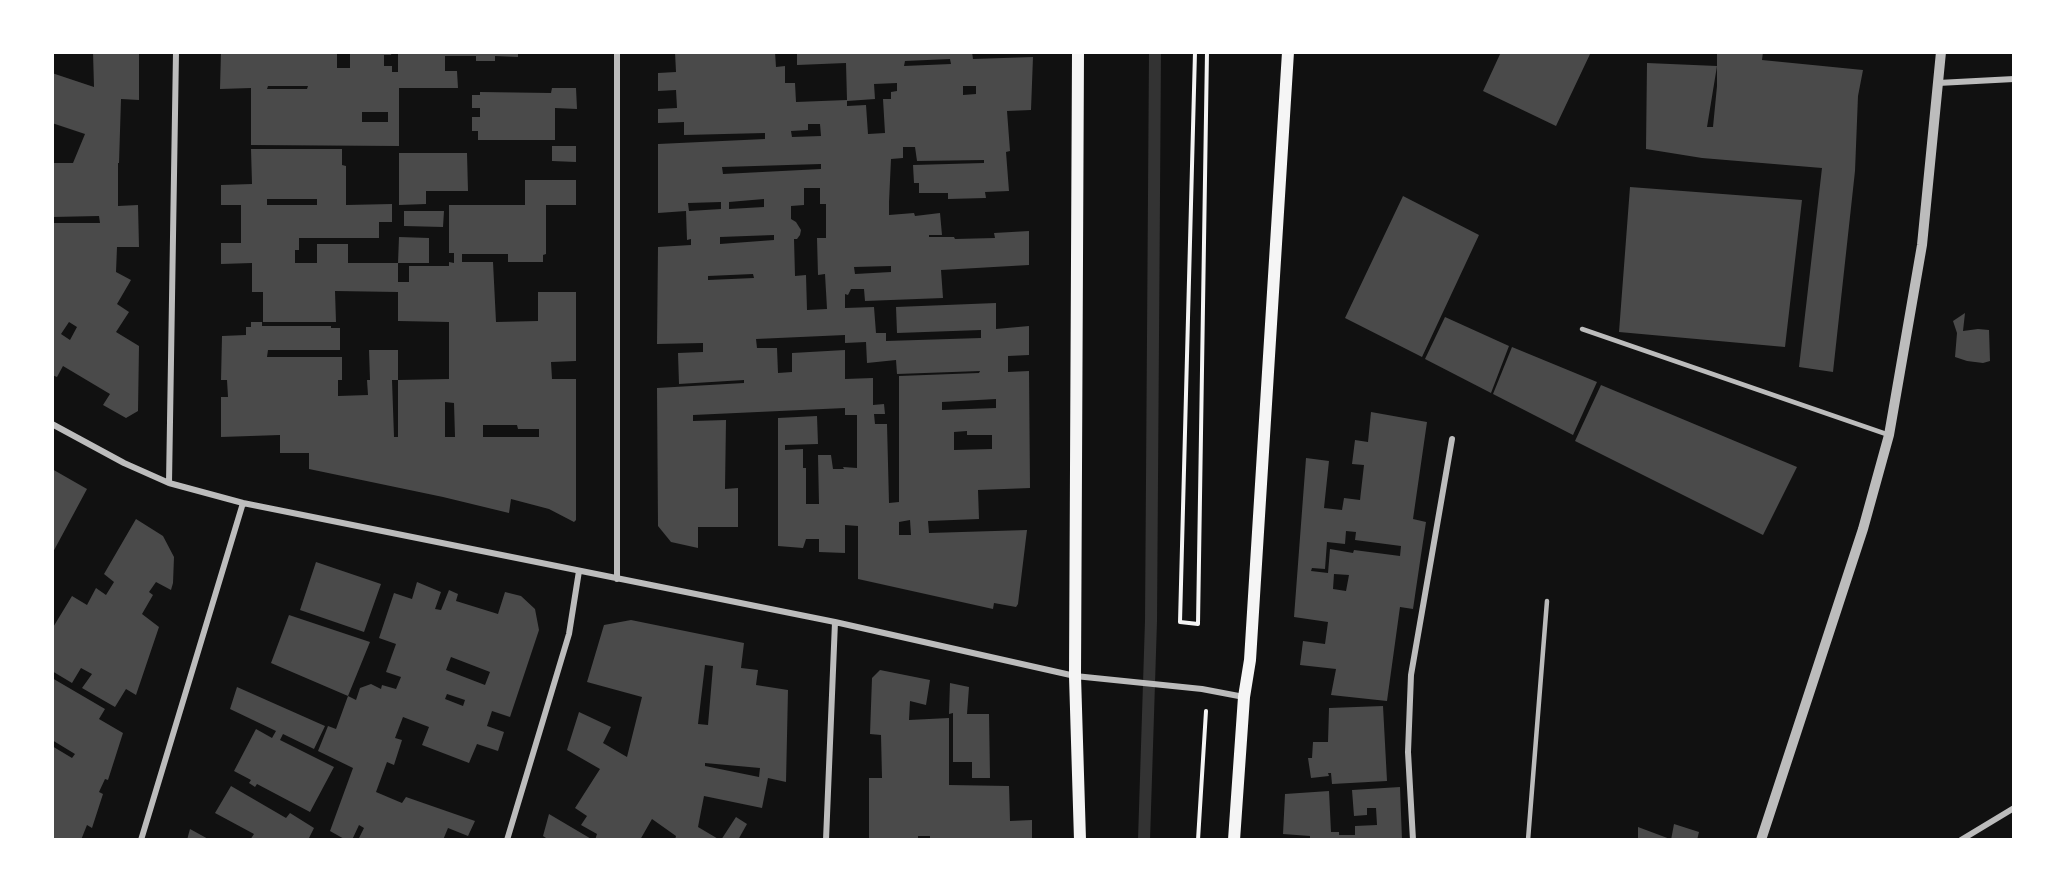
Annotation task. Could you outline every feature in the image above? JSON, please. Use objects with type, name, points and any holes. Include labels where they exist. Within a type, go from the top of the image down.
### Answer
[{"type":"main road","points":[[1078,52],[1075,676],[1080,840]]},
{"type":"main road","points":[[1234,840],[1250,660],[1288,52]]},
{"type":"street","points":[[169,483],[176,52]]},
{"type":"street","points":[[617,52],[617,579]]},
{"type":"street","points":[[1761,840],[1863,529],[1889,435],[1922,244],[1941,52]]},
{"type":"street","points":[[1938,83],[2013,79]]},
{"type":"street","points":[[52,424],[124,463],[169,483],[243,503],[835,622],[1075,676],[1208,690],[1245,697]]},
{"type":"street","points":[[1413,840],[1408,752],[1411,675],[1452,439]]},
{"type":"street","points":[[141,840],[243,503]]},
{"type":"street","points":[[507,840],[569,634],[579,571]]},
{"type":"street","points":[[826,840],[835,622]]},
{"type":"street","points":[[1961,840],[2013,808]]},
{"type":"lane","points":[[1582,329],[1889,435]]},
{"type":"lane","points":[[1528,840],[1547,601]]},
{"type":"path","points":[[1195,52],[1180,622],[1198,624],[1207,52]]},
{"type":"path","points":[[1198,840],[1208,690]]},
{"type":"building","points":[[93,52],[139,52],[139,100],[121,99],[118,163],[118,206],[138,205],[139,247],[117,247],[116,272],[131,280],[117,304],[129,312],[116,332],[139,346],[138,411],[126,418],[103,405],[110,394],[63,366],[57,377],[52,375],[52,223],[100,223],[99,216],[52,217],[52,163],[73,163],[85,134],[52,123],[52,73],[94,87]],"holes":[[[69,322],[77,327],[70,340],[61,334]]]},
{"type":"building","points":[[221,52],[337,52],[337,68],[350,68],[350,52],[392,52],[391,55],[384,55],[384,66],[392,66],[392,72],[398,72],[398,52],[518,52],[518,57],[495,56],[495,61],[476,61],[476,56],[445,56],[445,71],[457,71],[458,88],[399,88],[399,146],[251,145],[251,88],[220,89]],"holes":[[[268,86],[308,86],[307,89],[267,89]],[[362,112],[388,112],[388,122],[362,122]]]},
{"type":"building","points":[[675,52],[775,52],[776,67],[785,66],[785,83],[795,83],[796,102],[847,100],[846,63],[797,65],[797,52],[972,52],[973,59],[1033,57],[1031,110],[1007,111],[1010,151],[1006,152],[1009,191],[985,192],[986,198],[948,199],[948,193],[919,193],[919,183],[914,183],[913,165],[984,163],[984,160],[917,161],[915,147],[903,147],[903,158],[891,159],[889,202],[889,215],[914,213],[915,216],[940,213],[942,235],[929,235],[929,237],[995,238],[994,233],[1029,231],[1029,265],[941,270],[943,298],[865,301],[864,289],[851,289],[848,295],[845,294],[845,308],[874,307],[876,333],[886,333],[886,341],[981,338],[981,330],[897,333],[896,307],[996,303],[996,329],[1029,326],[1029,355],[1008,356],[1008,372],[1029,371],[1030,488],[978,490],[979,519],[928,521],[929,533],[1027,530],[1016,607],[994,603],[993,609],[858,579],[858,526],[845,525],[845,553],[819,552],[819,539],[806,539],[803,548],[778,546],[778,418],[817,416],[818,444],[785,445],[785,450],[803,449],[803,468],[806,468],[806,504],[819,504],[818,455],[831,455],[833,469],[857,468],[857,415],[845,415],[845,408],[693,415],[693,421],[726,420],[725,489],[738,488],[738,527],[698,527],[698,548],[671,542],[658,526],[657,388],[744,383],[744,380],[679,384],[678,353],[703,352],[703,343],[657,344],[658,247],[691,245],[691,239],[687,240],[686,211],[658,213],[658,144],[765,139],[765,133],[684,135],[684,122],[658,123],[658,109],[677,108],[676,90],[658,91],[658,73],[676,72]],"holes":[[[950,59],[951,64],[904,66],[905,61]],[[897,83],[897,91],[891,92],[891,99],[883,99],[885,133],[868,134],[866,105],[847,106],[847,101],[875,99],[874,84]],[[963,86],[976,86],[976,94],[963,95]],[[808,124],[820,124],[821,136],[792,137],[791,131],[808,130]],[[821,164],[821,169],[723,174],[722,167]],[[804,188],[820,188],[820,204],[826,204],[826,238],[817,238],[818,275],[825,274],[827,309],[807,310],[806,275],[795,276],[794,239],[797,239],[801,230],[791,219],[791,206],[804,205]],[[764,199],[764,207],[729,209],[729,202]],[[721,202],[721,209],[689,211],[688,203]],[[774,235],[774,240],[720,244],[720,237]],[[891,266],[891,272],[855,274],[854,267]],[[753,274],[754,278],[708,280],[708,276]],[[845,335],[845,343],[866,342],[867,363],[896,360],[897,374],[980,371],[979,373],[899,376],[899,502],[889,503],[887,424],[875,424],[874,414],[885,414],[884,404],[873,405],[873,378],[845,379],[845,350],[792,353],[792,372],[778,373],[777,348],[757,348],[756,339]],[[996,399],[996,408],[942,410],[942,402]],[[967,431],[967,435],[992,435],[992,449],[954,450],[954,432]],[[910,520],[911,535],[899,535],[899,522]]]},
{"type":"building","points":[[1501,52],[1591,52],[1556,126],[1483,91]]},
{"type":"building","points":[[1717,52],[1763,52],[1762,60],[1863,70],[1858,96],[1855,171],[1833,372],[1799,367],[1822,168],[1702,158],[1646,149],[1647,63],[1717,66]],"holes":[[[1717,66],[1713,127],[1707,127]]]},
{"type":"building","points":[[552,88],[576,88],[577,109],[555,108],[555,140],[478,140],[478,131],[472,131],[472,117],[480,117],[480,108],[472,108],[472,95],[480,95],[480,92],[551,93]]},
{"type":"building","points":[[552,146],[576,146],[576,162],[552,161]]},
{"type":"building","points":[[251,149],[342,149],[342,165],[346,166],[346,205],[392,204],[392,222],[379,222],[379,238],[299,238],[299,250],[295,250],[295,263],[317,263],[317,244],[348,244],[348,263],[398,263],[398,282],[409,282],[409,266],[449,266],[449,262],[454,263],[454,253],[449,253],[449,205],[525,205],[525,180],[576,180],[576,205],[546,205],[546,254],[543,255],[543,262],[508,262],[508,254],[462,254],[462,262],[493,262],[496,322],[538,321],[538,292],[576,292],[576,361],[551,362],[552,379],[576,379],[576,520],[574,522],[549,509],[511,499],[509,513],[309,469],[309,453],[280,453],[280,435],[221,437],[221,397],[228,397],[227,380],[221,380],[222,336],[246,335],[246,327],[251,327],[251,322],[262,322],[262,326],[340,328],[340,350],[268,350],[267,357],[342,357],[342,380],[338,380],[338,396],[368,395],[369,350],[398,350],[398,380],[449,379],[449,322],[398,321],[398,292],[335,291],[336,322],[263,322],[263,292],[252,292],[252,263],[221,264],[221,243],[241,243],[241,205],[221,205],[221,185],[252,184]],"holes":[[[267,199],[317,199],[317,205],[267,205]],[[392,380],[398,380],[398,437],[394,437]],[[445,402],[454,403],[455,437],[445,437]],[[483,425],[517,425],[518,429],[539,429],[539,437],[483,437]]]},
{"type":"building","points":[[399,153],[467,153],[468,191],[426,191],[426,204],[399,205]]},
{"type":"building","points":[[1630,187],[1802,200],[1785,347],[1619,332]]},
{"type":"building","points":[[1403,196],[1479,235],[1422,357],[1345,318]]},
{"type":"building","points":[[404,211],[444,211],[443,227],[404,226]]},
{"type":"building","points":[[399,237],[429,238],[429,263],[398,263]]},
{"type":"building","points":[[1965,313],[1963,331],[1989,330],[1990,361],[1983,363],[1955,357],[1957,333],[1953,321]]},
{"type":"building","points":[[1445,317],[1509,346],[1491,393],[1425,359]]},
{"type":"building","points":[[1512,347],[1597,382],[1573,435],[1493,394]]},
{"type":"building","points":[[1601,385],[1797,467],[1763,535],[1575,441]]},
{"type":"building","points":[[1371,412],[1427,422],[1413,519],[1426,522],[1413,609],[1400,607],[1387,701],[1331,695],[1336,669],[1300,665],[1303,641],[1325,644],[1328,622],[1294,617],[1306,458],[1329,461],[1324,508],[1342,510],[1344,498],[1360,500],[1364,465],[1352,464],[1355,440],[1368,442]],"holes":[[[1346,531],[1356,532],[1355,540],[1401,546],[1400,556],[1330,549],[1328,573],[1311,571],[1312,568],[1325,569],[1327,542],[1345,544]],[[1334,574],[1349,575],[1346,591],[1333,589]]]},
{"type":"building","points":[[52,469],[87,489],[52,554]]},
{"type":"building","points":[[136,519],[163,536],[174,557],[173,583],[171,590],[156,582],[149,592],[153,595],[142,614],[159,627],[136,695],[126,689],[115,707],[82,688],[92,674],[81,668],[72,683],[52,671],[52,629],[72,596],[87,605],[96,588],[106,595],[114,582],[104,574]]},
{"type":"building","points":[[316,562],[381,584],[364,632],[300,610]]},
{"type":"building","points":[[417,582],[441,592],[435,609],[441,610],[449,590],[458,594],[456,601],[498,614],[505,592],[521,596],[535,609],[539,630],[510,717],[492,711],[487,726],[504,732],[498,751],[477,744],[469,763],[422,745],[429,727],[403,717],[395,738],[402,740],[394,765],[387,762],[376,792],[402,803],[406,797],[475,821],[468,836],[448,828],[443,840],[358,840],[364,828],[359,825],[352,840],[346,840],[330,831],[353,768],[318,751],[328,726],[336,729],[348,696],[356,700],[360,688],[371,684],[381,689],[382,685],[396,689],[401,677],[386,672],[396,644],[379,638],[394,593],[412,599]],"holes":[[[451,657],[490,672],[485,685],[446,670]],[[447,694],[465,700],[463,706],[445,699]]]},
{"type":"building","points":[[289,615],[370,642],[348,696],[271,663]]},
{"type":"building","points":[[631,620],[744,643],[741,668],[758,670],[756,685],[788,690],[786,782],[768,778],[762,808],[704,796],[698,827],[720,840],[675,840],[676,836],[652,819],[640,840],[595,840],[597,834],[581,825],[587,816],[575,808],[600,769],[567,750],[579,712],[611,727],[603,743],[627,757],[642,697],[587,682],[604,625]],"holes":[[[705,665],[713,666],[708,725],[698,724]],[[705,763],[760,768],[759,777],[705,766]]]},
{"type":"building","points":[[880,670],[930,680],[926,705],[910,701],[909,720],[949,718],[949,785],[1009,786],[1010,821],[1032,820],[1032,840],[930,840],[930,836],[918,836],[918,840],[869,840],[869,778],[882,778],[881,735],[870,734],[872,678]]},
{"type":"building","points":[[52,678],[105,709],[99,719],[123,733],[108,780],[105,779],[99,792],[103,794],[92,828],[87,825],[81,840],[52,840],[52,746],[72,758],[75,754],[52,740]]},
{"type":"building","points":[[950,683],[969,687],[967,714],[989,714],[990,778],[972,778],[972,762],[953,762],[953,713],[949,714]]},
{"type":"building","points":[[237,687],[325,726],[314,749],[283,734],[280,740],[334,767],[310,812],[257,784],[255,787],[249,783],[251,780],[234,771],[256,729],[272,738],[276,731],[230,709]]},
{"type":"building","points":[[1383,706],[1387,781],[1332,784],[1331,773],[1328,773],[1329,776],[1311,778],[1308,758],[1312,758],[1313,742],[1328,742],[1329,708]]},
{"type":"building","points":[[231,786],[286,818],[290,813],[314,828],[308,840],[250,840],[254,834],[215,813]]},
{"type":"building","points":[[1400,787],[1402,840],[1310,840],[1310,836],[1283,834],[1285,794],[1329,791],[1331,832],[1339,832],[1339,835],[1355,835],[1355,826],[1377,825],[1376,808],[1367,808],[1367,815],[1354,816],[1352,790]]},
{"type":"building","points":[[549,814],[593,840],[549,840],[543,836]]},
{"type":"building","points":[[736,817],[747,824],[738,840],[721,840]]},
{"type":"building","points":[[1674,824],[1699,832],[1697,840],[1671,840]]},
{"type":"building","points":[[1638,827],[1670,839],[1670,840],[1638,840]]},
{"type":"building","points":[[190,829],[210,840],[187,840]]},
{"type":"waterway","points":[[1144,840],[1151,621],[1155,52]]}]
